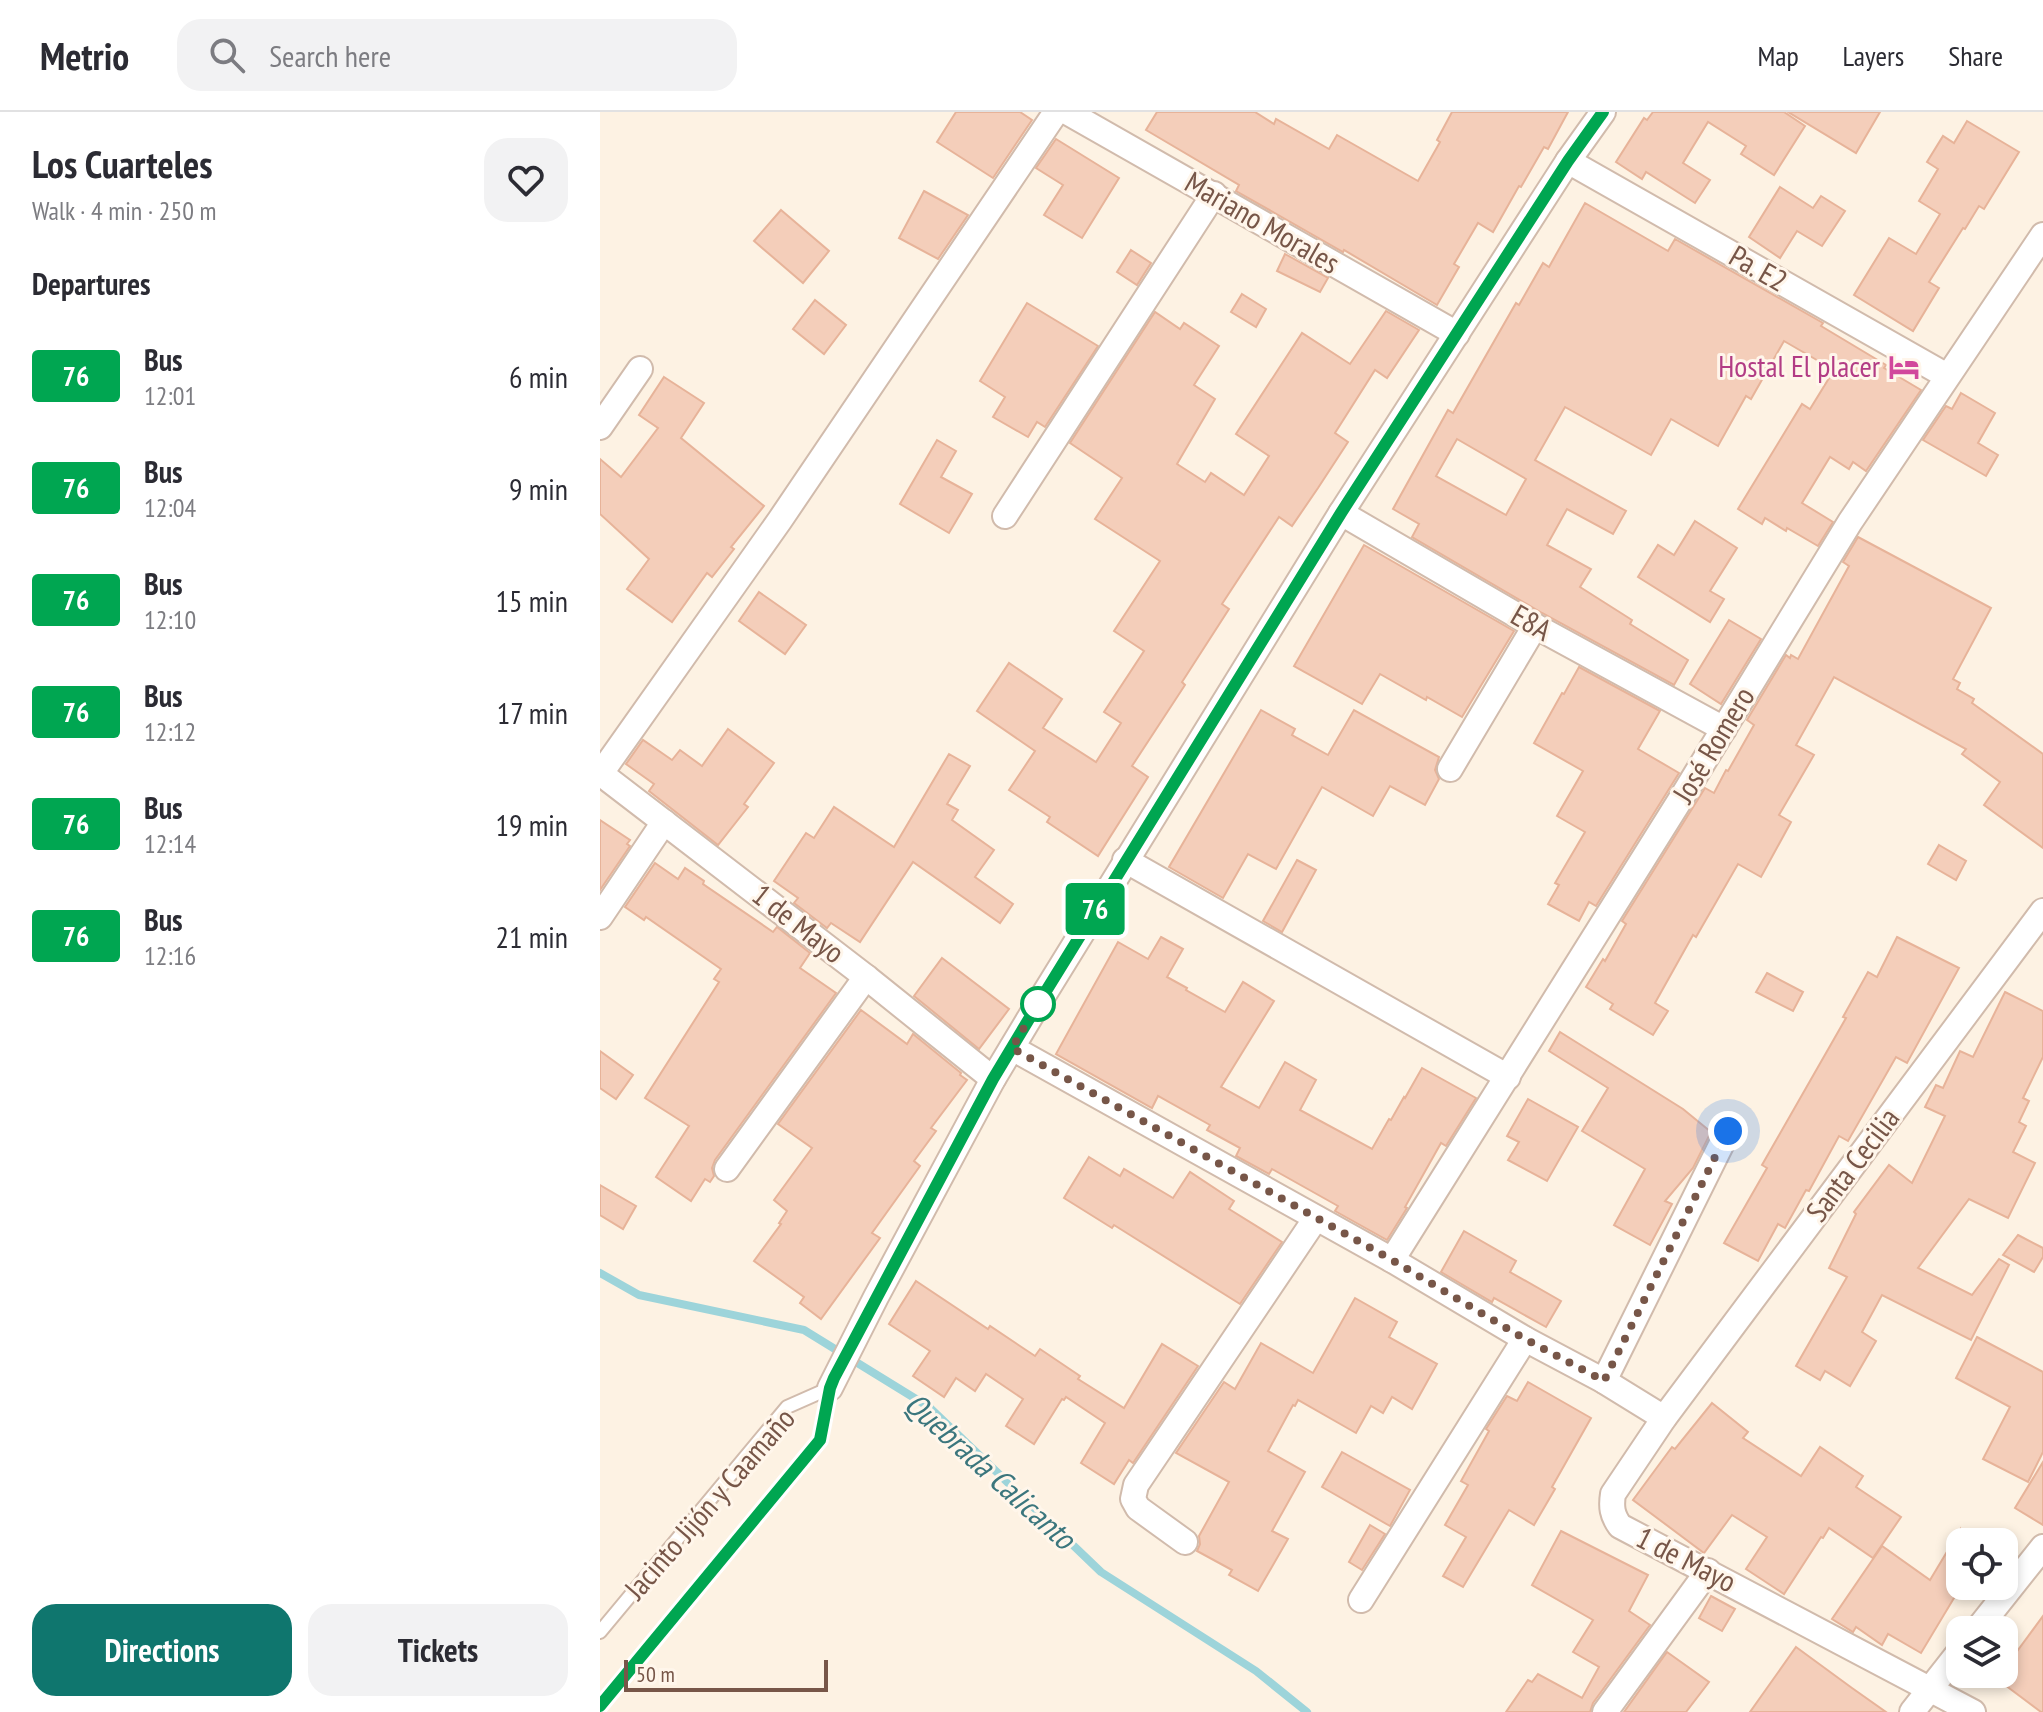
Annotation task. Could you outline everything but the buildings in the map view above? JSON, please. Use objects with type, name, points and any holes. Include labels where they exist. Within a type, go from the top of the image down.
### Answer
[{"type":"street","points":[[600,773],[780,520],[1056,112]]},
{"type":"street","name":"Mariano Morales","points":[[1067,112],[1457,334]]},
{"type":"street","name":"Jacinto Jijón y Caamaño","points":[[830,1388],[993,1079],[1125,860],[1341,513],[1568,161],[1603,112]]},
{"type":"street","name":"Pa. E2","points":[[1568,161],[1947,376]]},
{"type":"street","points":[[1005,516],[1214,194]]},
{"type":"street","name":"José Romero","points":[[1392,1260],[1850,522],[2043,235]]},
{"type":"street","points":[[600,427],[640,369]]},
{"type":"street","name":"E8A","points":[[1341,513],[1535,626],[1724,729]]},
{"type":"street","points":[[1450,769],[1535,626]]},
{"type":"street","name":"1 de Mayo","points":[[600,773],[866,977],[993,1079]]},
{"type":"street","points":[[600,917],[664,822]]},
{"type":"street","points":[[1125,860],[1508,1077]]},
{"type":"street","name":"Santa Cecilia","points":[[1664,1418],[2043,911]]},
{"type":"street","points":[[727,1169],[866,977]]},
{"type":"street","points":[[1012,1048],[1392,1260],[1664,1418]]},
{"type":"street","points":[[1604,1381],[1728,1131]]},
{"type":"street","points":[[1185,1542],[1138,1508],[1133,1499],[1136,1485],[1316,1218]]},
{"type":"street","points":[[1361,1600],[1525,1339]]},
{"type":"street","name":"1 de Mayo","points":[[1664,1418],[1613,1494],[1613,1517],[1620,1526],[1973,1712]]},
{"type":"street","points":[[1988,1616],[2043,1547]]},
{"type":"street","points":[[1605,1712],[1708,1571]]},
{"type":"street","points":[[1912,1712],[1946,1668]]},
{"type":"lane","name":"Jacinto Jijón y Caamaño","points":[[600,1632],[787,1407],[830,1388]]},
{"type":"lane","name":"Jacinto Jijón y Caamaño","points":[[600,1706],[820,1440],[830,1388]]},
{"type":"waterway","name":"Quebrada Calicanto","points":[[600,1273],[639,1295],[804,1330],[929,1407],[1101,1572],[1256,1671],[1307,1712]]},
{"type":"bus line","name":"76","points":[[600,1706],[820,1440],[834,1378],[993,1079],[1341,513],[1568,161],[1603,112]]},
{"type":"place","name":"Hostal El placer","points":[[1904,367]]},
{"type":"route","points":[[1038,1004],[1012,1048],[1604,1381],[1728,1131]]}]
